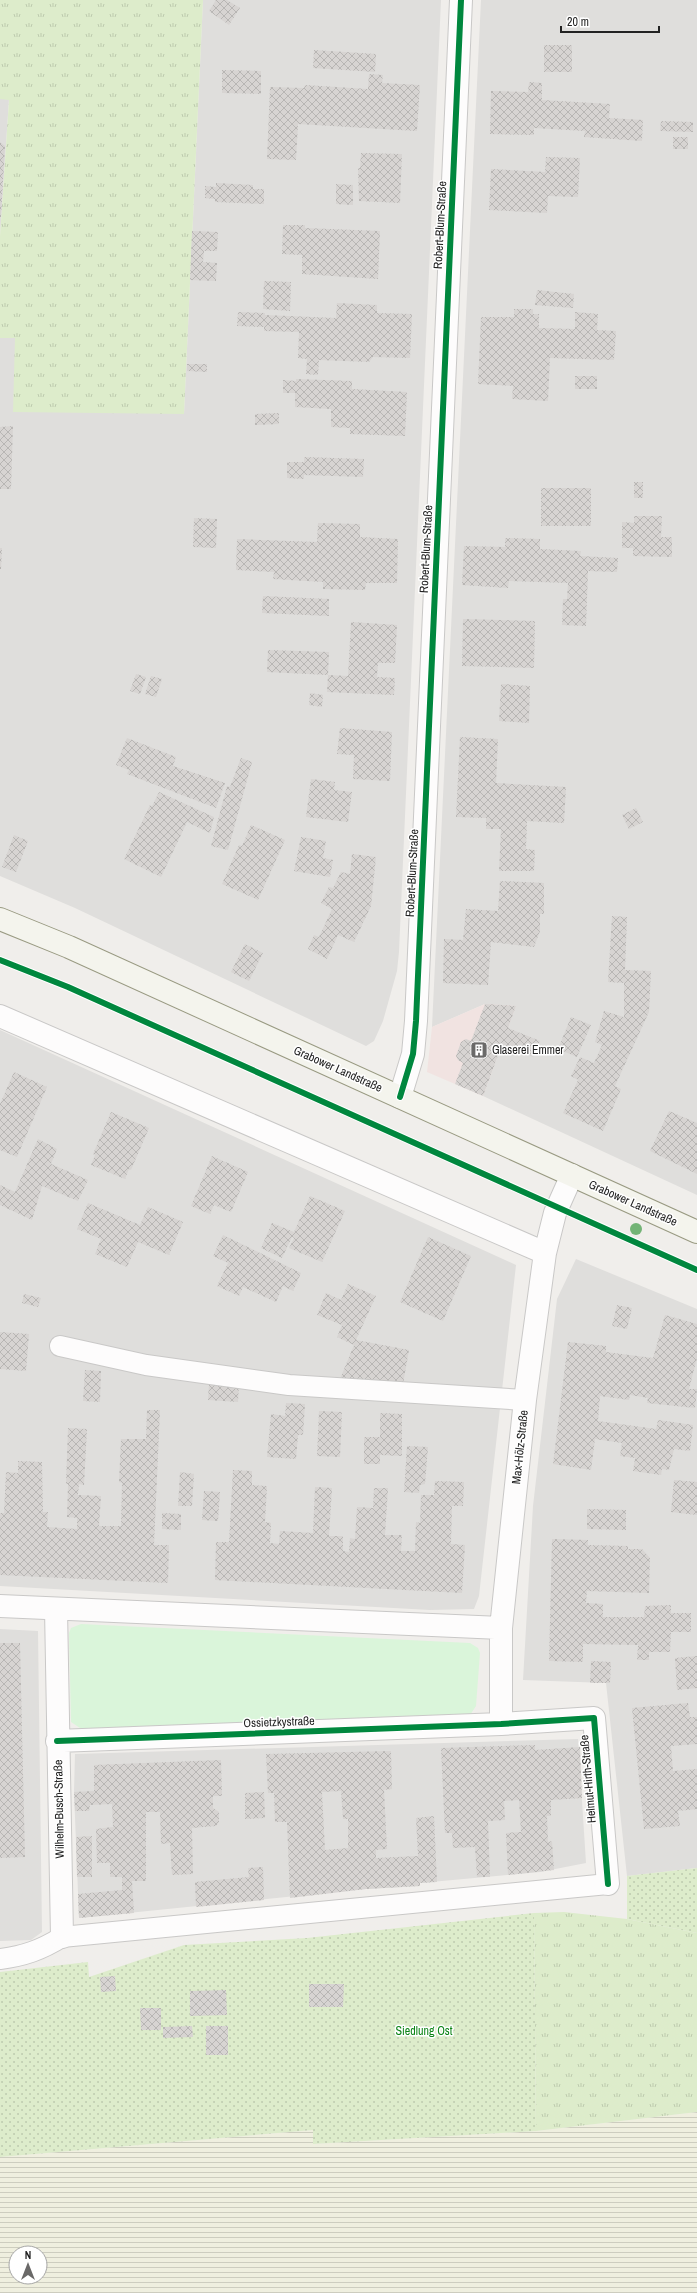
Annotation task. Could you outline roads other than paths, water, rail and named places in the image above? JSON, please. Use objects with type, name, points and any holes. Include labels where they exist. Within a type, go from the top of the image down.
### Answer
[{"type":"main road","name":"Grabower Landstraße","points":[[0,919],[70,947],[697,1232]]},
{"type":"street","name":"Robert-Blum-Straße","points":[[400,1097],[413,1054],[416,1021],[461,0]]},
{"type":"street","points":[[0,1016],[545,1253]]},
{"type":"street","name":"Max-Hölz-Straße","points":[[501,1724],[501,1628],[525,1400],[545,1253],[555,1213],[572,1175]]},
{"type":"street","points":[[0,1606],[501,1628]]},
{"type":"street","name":"Wilhelm-Busch-Straße","points":[[56,1609],[62,1937]]},
{"type":"street","name":"Helmut-Hirth-Straße","points":[[501,1724],[594,1718],[608,1884]]},
{"type":"street","name":"Ossietzkystraße","points":[[58,1741],[501,1724]]},
{"type":"lane","points":[[60,1346],[146,1365],[288,1385],[525,1400]]},
{"type":"lane","points":[[0,1958],[22,1956],[42,1950],[62,1937],[608,1884]]},
{"type":"place","name":"Glaserei Emmer","points":[[479,1050]]},
{"type":"park label","name":"Siedlung Ost","points":[[424,2031]]}]
